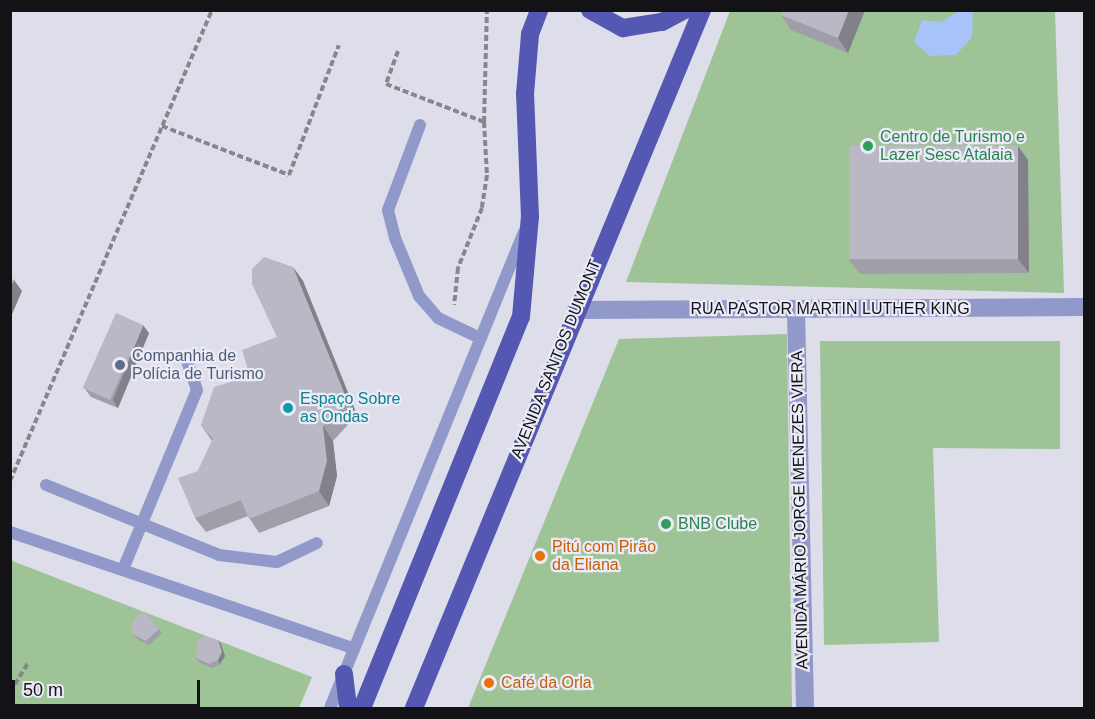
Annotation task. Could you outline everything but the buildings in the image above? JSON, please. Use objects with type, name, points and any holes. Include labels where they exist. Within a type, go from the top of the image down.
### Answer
[{"type":"main road","points":[[362,708],[514,337],[528,264],[530,216],[525,94],[530,34],[539,10]]},
{"type":"main road","points":[[590,10],[623,28],[662,22],[685,10]]},
{"type":"main road","name":"AVENIDA SANTOS DUMONT","points":[[414,708],[576,310],[702,10]]},
{"type":"main road","points":[[344,674],[348,708]]},
{"type":"street","name":"RUA PASTOR MARTIN LUTHER KING","points":[[576,310],[796,311],[1084,307]]},
{"type":"street","name":"AVENIDA MÁRIO JORGE MENEZES VIERA","points":[[796,311],[805,708]]},
{"type":"lane","points":[[420,125],[388,210],[419,296],[452,327],[480,338]]},
{"type":"lane","points":[[330,708],[530,216]]},
{"type":"lane","points":[[124,567],[197,390],[186,358]]},
{"type":"lane","points":[[46,485],[142,526],[219,555],[277,562],[317,543]]},
{"type":"lane","points":[[10,532],[124,567],[353,648]]},
{"type":"path","points":[[10,481],[212,10]]},
{"type":"path","points":[[452,327],[458,268],[472,242],[486,186],[484,122],[487,10]]},
{"type":"path","points":[[162,126],[289,175],[339,45]]},
{"type":"path","points":[[398,51],[386,84],[484,122]]},
{"type":"path","points":[[10,692],[28,663]]},
{"type":"green space","name":"Centro de Turismo e Lazer Sesc Atalaia","points":[[730,11],[1055,11],[1064,293],[626,282]]},
{"type":"green space","name":"BNB Clube","points":[[787,334],[792,708],[468,708],[619,339]]},
{"type":"green space","points":[[820,341],[1060,341],[1060,449],[933,448],[939,642],[824,645]]},
{"type":"green space","points":[[10,560],[312,677],[299,708],[11,708]]},
{"type":"water","points":[[959,11],[973,11],[972,37],[956,55],[930,56],[914,42],[922,20],[941,22]]},
{"type":"place","name":"Centro de Turismo e Lazer Sesc Atalaia","points":[[868,146]]},
{"type":"place","name":"Companhia de Polícia de Turismo","points":[[120,365]]},
{"type":"place","name":"Espaço Sobre as Ondas","points":[[288,408]]},
{"type":"place","name":"BNB Clube","points":[[666,524]]},
{"type":"place","name":"Pitú com Pirão da Eliana","points":[[540,556]]},
{"type":"place","name":"Café da Orla","points":[[489,683]]}]
